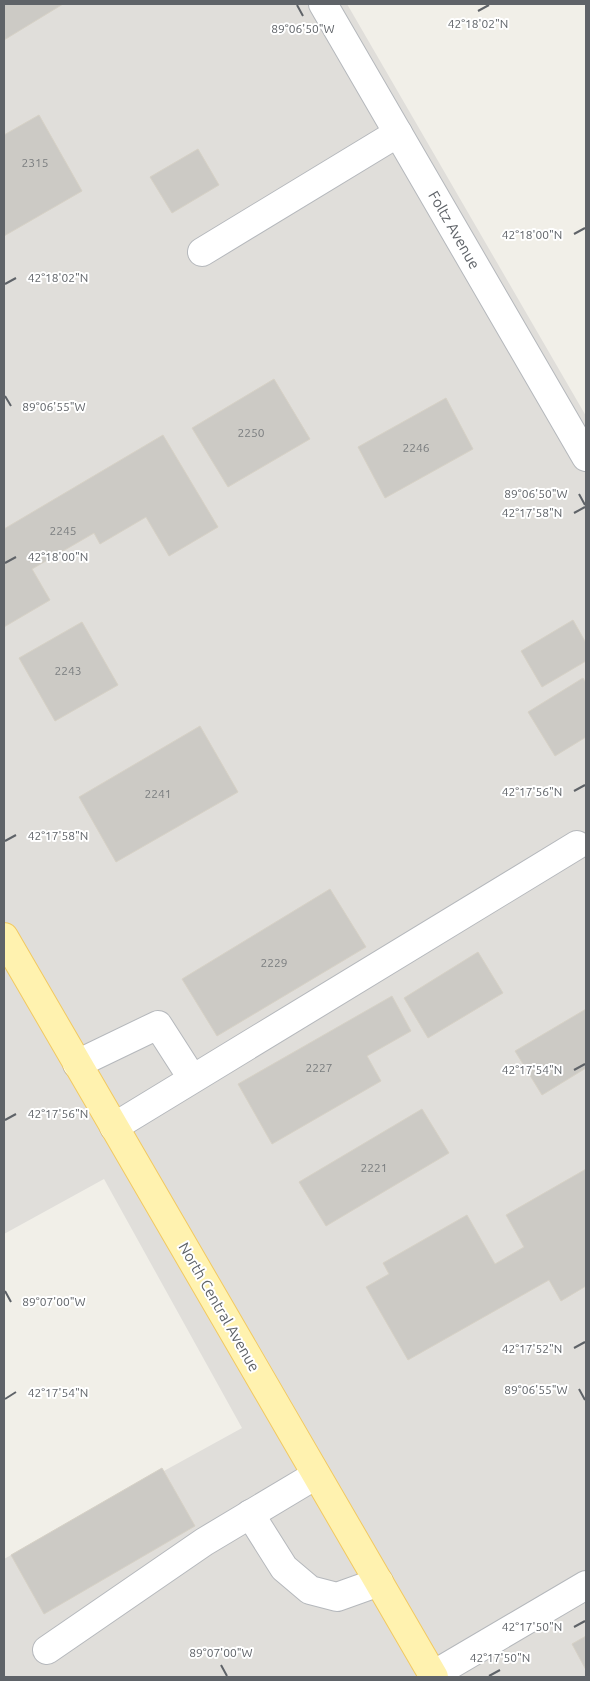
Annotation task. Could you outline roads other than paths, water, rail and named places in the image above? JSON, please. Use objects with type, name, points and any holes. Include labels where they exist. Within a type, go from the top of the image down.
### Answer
[{"type":"main road","name":"North Central Avenue","points":[[5,941],[434,1676]]},
{"type":"street","name":"Foltz Avenue","points":[[322,4],[586,457]]},
{"type":"street","points":[[202,252],[398,133]]},
{"type":"street","points":[[114,1127],[577,845]]},
{"type":"street","points":[[77,1064],[158,1025],[192,1078]]},
{"type":"street","points":[[47,1650],[204,1542],[316,1475]]},
{"type":"street","points":[[250,1514],[284,1568],[310,1590],[337,1597],[379,1582]]},
{"type":"street","points":[[434,1676],[586,1585]]}]
